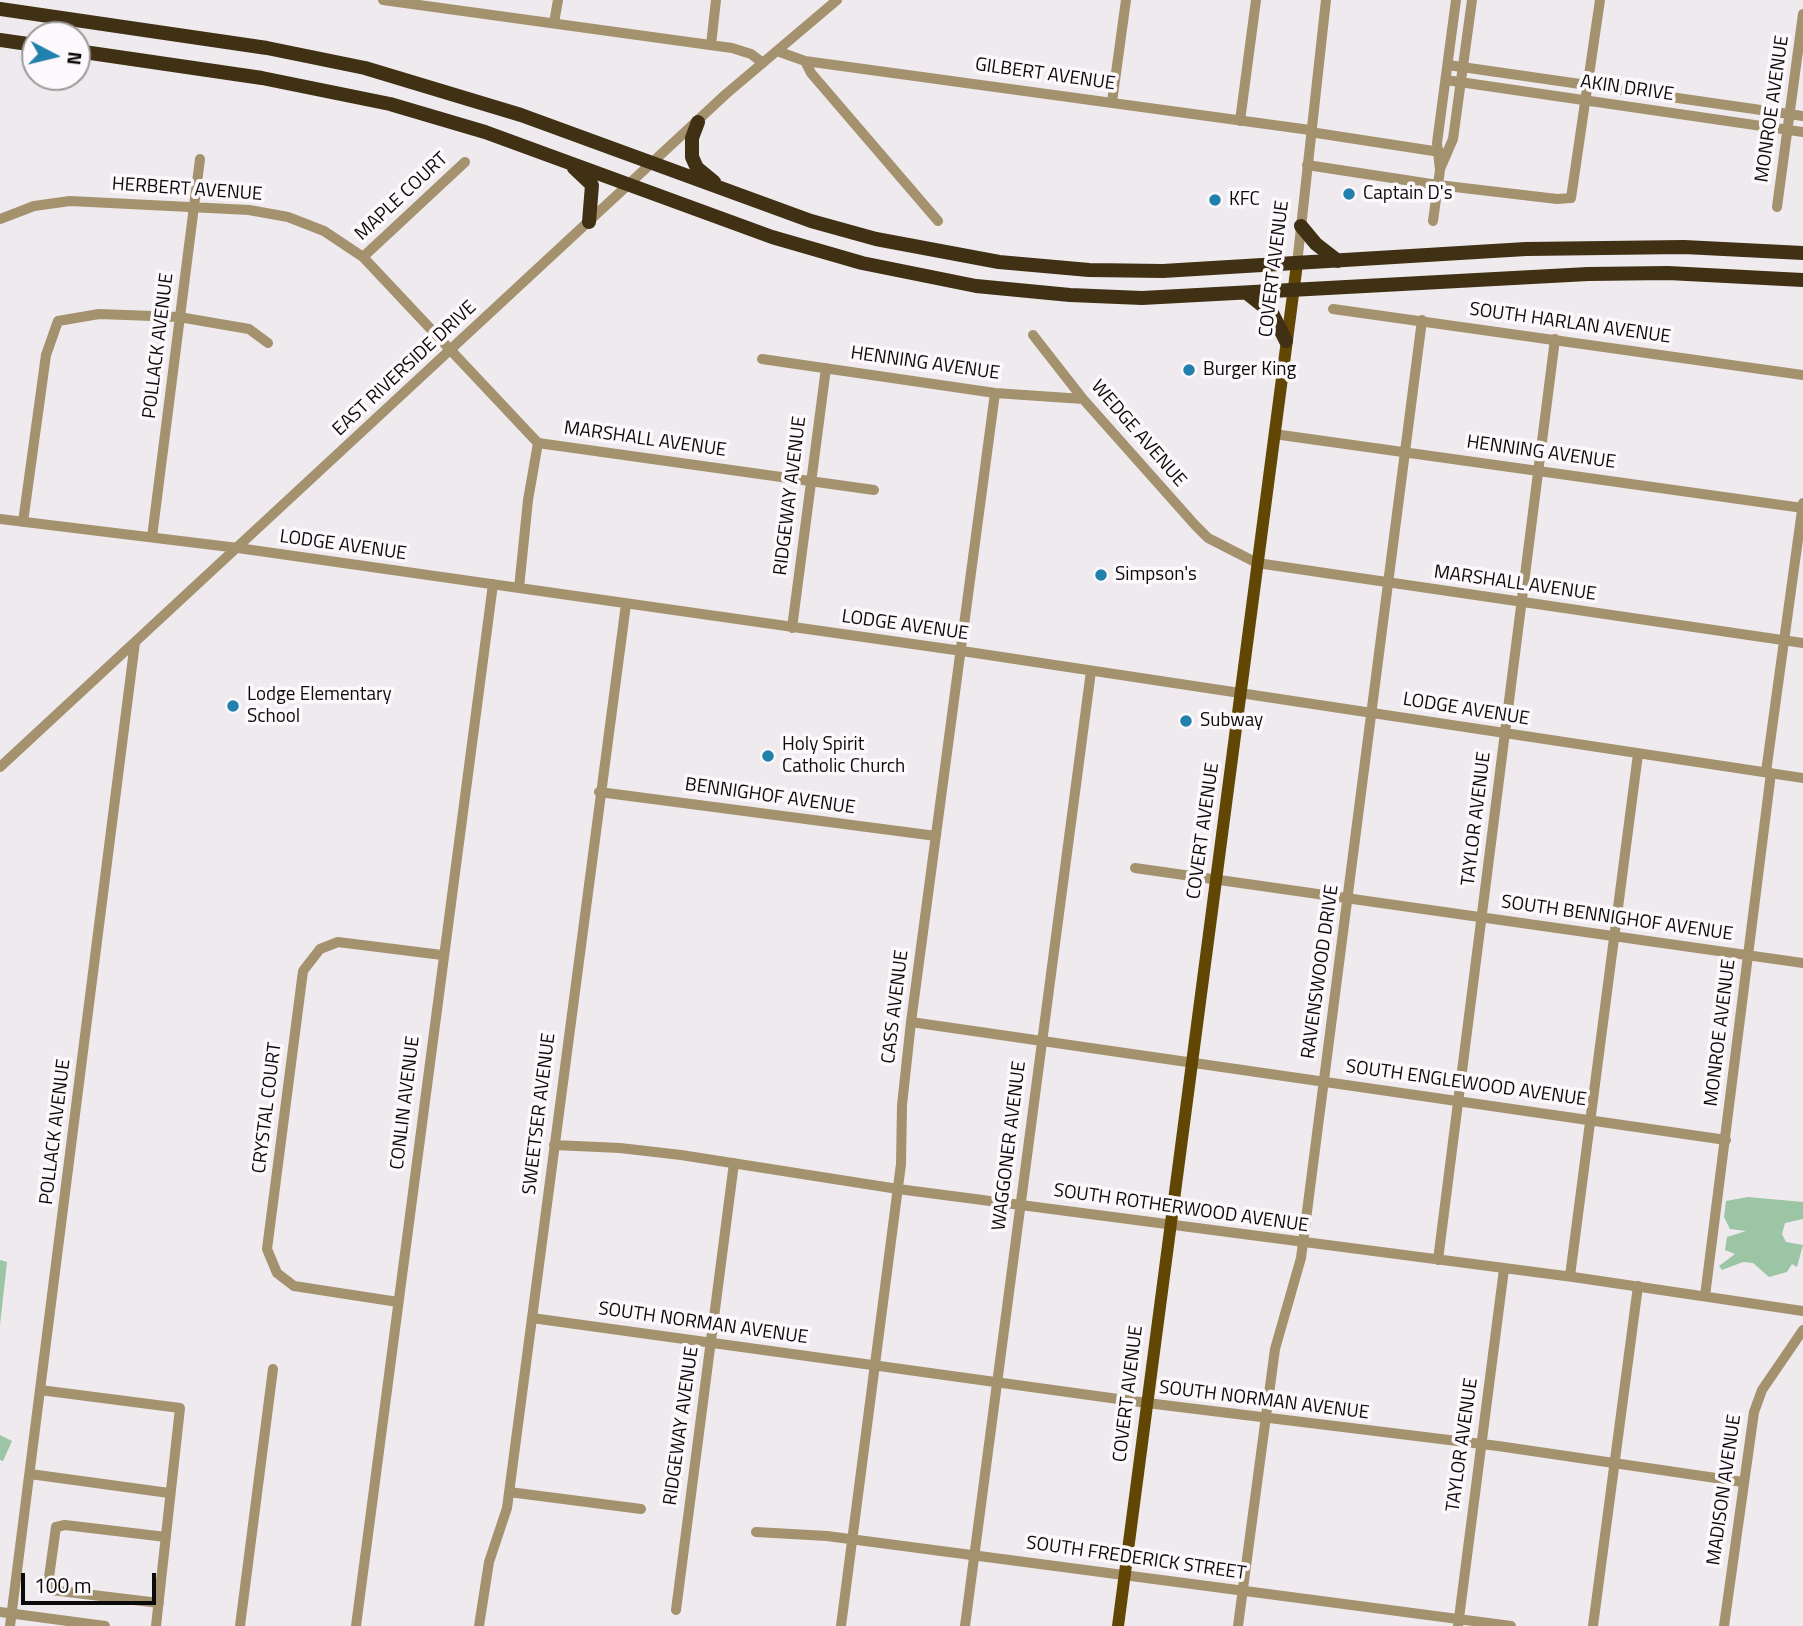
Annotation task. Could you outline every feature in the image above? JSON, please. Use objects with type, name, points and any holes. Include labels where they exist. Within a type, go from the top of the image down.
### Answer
[{"type":"highway","points":[[0,9],[267,48],[365,68],[483,102],[742,198],[876,239],[999,262],[1128,271],[1591,247],[1803,253]]},
{"type":"highway","points":[[1,40],[21,43]]},
{"type":"highway","points":[[91,53],[326,90],[434,116],[541,151],[833,256],[936,279],[1070,295],[1142,298],[1588,274],[1668,273],[1803,280]]},
{"type":"highway","points":[[698,122],[691,146],[697,169],[742,198]]},
{"type":"highway","points":[[541,151],[578,170],[589,181],[593,197],[589,222]]},
{"type":"highway","points":[[1301,226],[1316,244],[1338,261]]},
{"type":"highway","points":[[1248,294],[1272,313],[1286,341]]},
{"type":"main road","name":"COVERT AVENUE","points":[[1118,1626],[1216,878],[1243,694],[1257,563],[1297,264]]},
{"type":"street","points":[[383,0],[711,45],[743,51],[764,63]]},
{"type":"street","points":[[554,23],[558,0]]},
{"type":"street","points":[[711,45],[716,0]]},
{"type":"street","name":"EAST RIVERSIDE DRIVE","points":[[0,767],[450,349],[698,122],[837,0]]},
{"type":"street","points":[[1112,102],[1126,0]]},
{"type":"street","points":[[1240,121],[1256,0]]},
{"type":"street","name":"COVERT AVENUE","points":[[1297,264],[1326,0]]},
{"type":"street","points":[[1433,221],[1456,0]]},
{"type":"street","points":[[1442,153],[1454,136],[1472,0]]},
{"type":"street","points":[[1307,165],[1438,185],[1557,199],[1571,198],[1600,0]]},
{"type":"street","name":"MONROE AVENUE","points":[[1777,207],[1803,15]]},
{"type":"street","name":"GILBERT AVENUE","points":[[777,51],[805,61],[1112,102],[1442,153]]},
{"type":"street","points":[[805,61],[820,84],[938,221]]},
{"type":"street","name":"AKIN DRIVE","points":[[1448,65],[1803,116]]},
{"type":"street","name":"AKIN DRIVE","points":[[1446,80],[1803,132]]},
{"type":"street","name":"POLLACK AVENUE","points":[[152,537],[200,159]]},
{"type":"street","name":"MAPLE COURT","points":[[363,257],[465,162]]},
{"type":"street","name":"HERBERT AVENUE","points":[[0,219],[34,206],[70,201],[249,210],[288,217],[324,231],[363,257],[450,349]]},
{"type":"street","name":"SOUTH HARLAN AVENUE","points":[[1333,309],[1803,375]]},
{"type":"street","points":[[23,522],[46,355],[58,321],[99,314],[179,317],[249,329],[268,343]]},
{"type":"street","name":"RAVENSWOOD DRIVE","points":[[1238,1626],[1275,1349],[1295,1284],[1303,1243],[1422,320]]},
{"type":"street","name":"WEDGE AVENUE","points":[[1033,335],[1083,398],[1195,525],[1225,548]]},
{"type":"street","name":"TAYLOR AVENUE","points":[[1438,1260],[1555,339]]},
{"type":"street","name":"MARSHALL AVENUE","points":[[450,349],[538,443],[874,490]]},
{"type":"street","name":"HENNING AVENUE","points":[[762,359],[995,393],[1083,398]]},
{"type":"street","name":"RIDGEWAY AVENUE","points":[[792,628],[826,368]]},
{"type":"street","name":"CASS AVENUE","points":[[841,1626],[898,1189],[911,1022],[995,393]]},
{"type":"street","name":"HENNING AVENUE","points":[[1274,434],[1803,508]]},
{"type":"street","points":[[519,588],[528,500],[538,443]]},
{"type":"street","name":"MONROE AVENUE","points":[[1705,1296],[1803,502]]},
{"type":"street","name":"LODGE AVENUE","points":[[0,519],[238,548],[962,651],[1803,778]]},
{"type":"street","name":"MARSHALL AVENUE","points":[[1225,548],[1257,563],[1803,643]]},
{"type":"street","name":"CONLIN AVENUE","points":[[356,1626],[442,955],[493,584]]},
{"type":"street","name":"SWEETSER AVENUE","points":[[479,1626],[489,1562],[503,1523],[509,1492],[599,792],[626,604]]},
{"type":"street","name":"POLLACK AVENUE","points":[[10,1626],[135,642]]},
{"type":"street","name":"WAGGONER AVENUE","points":[[965,1626],[1091,671]]},
{"type":"street","points":[[1570,1276],[1638,754]]},
{"type":"street","name":"BENNIGHOF AVENUE","points":[[599,792],[936,836]]},
{"type":"street","name":"SOUTH BENNIGHOF AVENUE","points":[[1135,868],[1803,963]]},
{"type":"street","name":"CRYSTAL COURT","points":[[398,1302],[294,1286],[277,1273],[267,1249],[303,971],[320,949],[338,942],[442,955]]},
{"type":"street","name":"SOUTH ENGLEWOOD AVENUE","points":[[911,1022],[1726,1140]]},
{"type":"street","name":"SOUTH ROTHERWOOD AVENUE","points":[[554,1145],[620,1148],[734,1163],[1020,1206],[1570,1276],[1803,1311]]},
{"type":"street","name":"RIDGEWAY AVENUE","points":[[676,1610],[734,1163]]},
{"type":"street","name":"TAYLOR AVENUE","points":[[1458,1622],[1504,1269]]},
{"type":"street","points":[[1592,1626],[1638,1286]]},
{"type":"street","name":"SOUTH NORMAN AVENUE","points":[[532,1318],[1743,1482]]},
{"type":"street","name":"MADISON AVENUE","points":[[1724,1626],[1757,1400],[1803,1330]]},
{"type":"street","points":[[240,1626],[273,1369]]},
{"type":"street","points":[[40,1390],[180,1408],[156,1626]]},
{"type":"street","points":[[30,1474],[169,1493]]},
{"type":"street","points":[[509,1492],[641,1509]]},
{"type":"street","points":[[159,1603],[51,1590],[49,1577],[56,1527],[65,1525],[166,1537]]},
{"type":"street","name":"SOUTH FREDERICK STREET","points":[[757,1532],[852,1539],[1458,1622],[1511,1626]]},
{"type":"street","points":[[0,1612],[105,1626]]},
{"type":"green space","points":[[1748,1197],[1803,1202],[1803,1219],[1785,1223],[1782,1234],[1786,1242],[1803,1245],[1797,1267],[1792,1264],[1787,1272],[1769,1277],[1753,1263],[1743,1262],[1722,1270],[1719,1266],[1735,1254],[1725,1250],[1727,1237],[1746,1231],[1730,1229],[1724,1217],[1726,1201]]},
{"type":"green space","points":[[0,1260],[7,1262],[0,1325]]},
{"type":"green space","points":[[0,1435],[12,1441],[3,1461],[0,1460]]},
{"type":"place","name":"Captain D's","points":[[1349,194]]},
{"type":"place","name":"KFC","points":[[1215,200]]},
{"type":"place","name":"Burger King","points":[[1189,370]]},
{"type":"place","name":"Simpson's","points":[[1101,575]]},
{"type":"place","name":"Lodge Elementary School","points":[[233,706]]},
{"type":"place","name":"Subway","points":[[1186,721]]},
{"type":"place","name":"Holy Spirit Catholic Church","points":[[768,756]]}]
